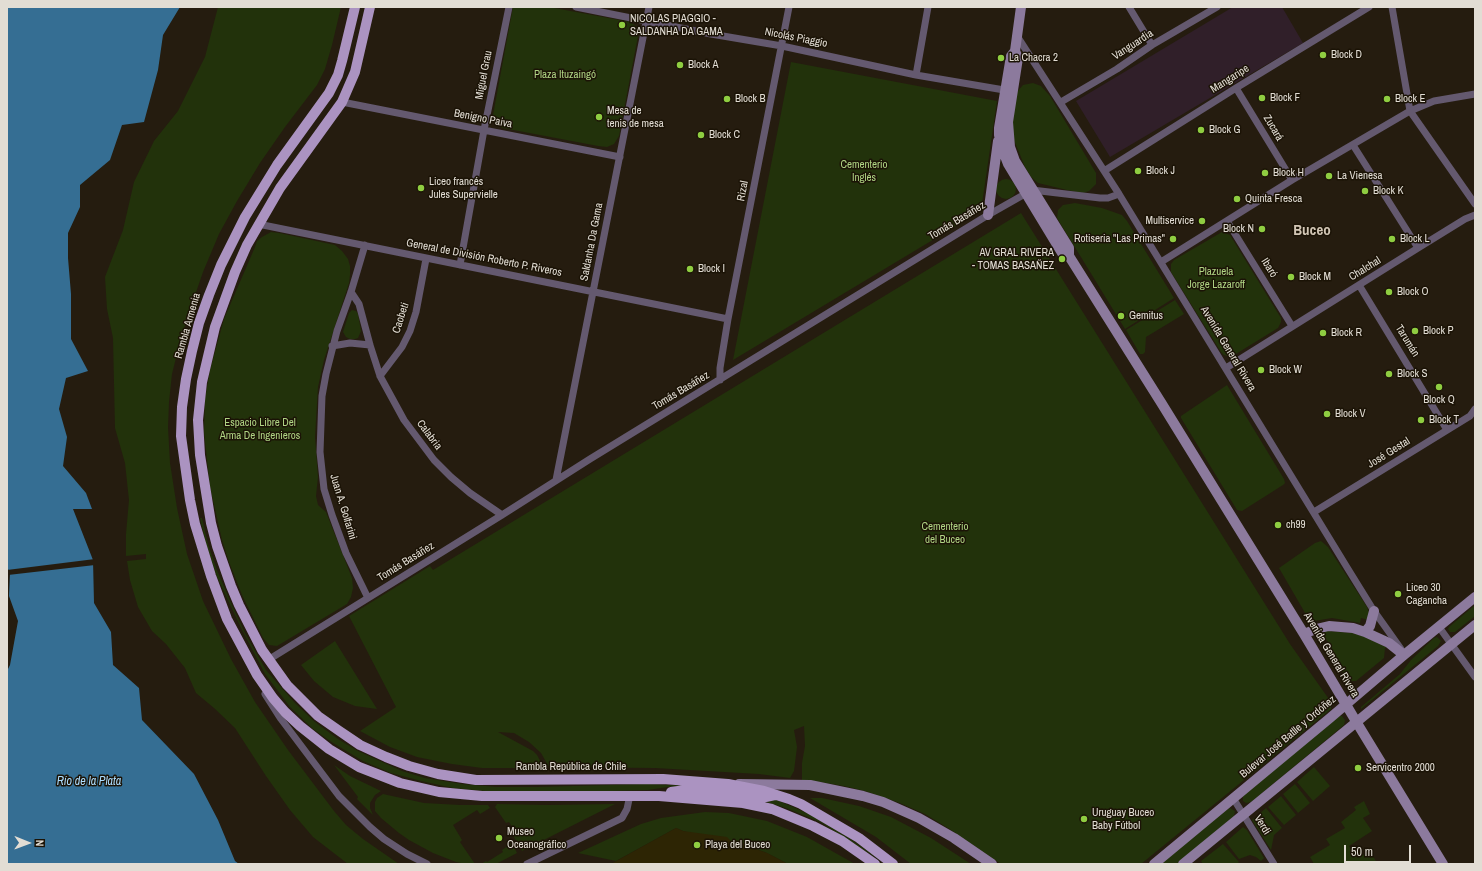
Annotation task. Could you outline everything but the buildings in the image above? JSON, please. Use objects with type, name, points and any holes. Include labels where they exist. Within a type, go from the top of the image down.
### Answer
[{"type":"main road","name":"Rambla Armenia","points":[[257,675],[228,618],[211,576],[195,524],[181,436],[182,406],[186,379],[199,323],[221,266],[245,217],[277,165],[329,93],[338,75],[355,7]]},
{"type":"main road","points":[[268,660],[259,646],[239,605],[217,546],[206,499],[200,455],[198,420],[202,382],[215,327],[235,272],[258,224],[280,188],[342,102],[355,72],[370,7]]},
{"type":"main road","name":"Avenida General Rivera","points":[[1021,7],[1015,51],[1018,58],[1008,91],[999,135],[1008,164],[1068,248],[1069,256],[1304,634],[1443,864]]},
{"type":"main road","name":"Avenida General Rivera","points":[[1008,91],[1010,147],[1029,192]]},
{"type":"main road","points":[[988,214],[999,135]]},
{"type":"main road","name":"Bulevar José Batlle y Ordóñez","points":[[1154,864],[1404,654],[1475,597]]},
{"type":"main road","points":[[1364,632],[1370,626],[1374,611]]},
{"type":"main road","points":[[1183,864],[1475,625]]},
{"type":"main road","points":[[1304,634],[1329,626],[1353,628],[1390,643],[1404,654]]},
{"type":"main road","name":"Rambla República de Chile","points":[[268,660],[287,685],[306,705],[338,730],[360,744],[386,757],[425,771],[476,780],[663,779],[728,784],[775,795],[801,804],[859,838],[892,864]]},
{"type":"main road","points":[[257,675],[285,712],[329,749],[359,767],[400,783],[439,792],[488,797],[659,796],[737,802],[772,809],[792,816],[842,841],[875,864]]},
{"type":"main road","points":[[728,784],[810,785],[856,794],[883,802],[919,818],[954,838],[992,864]]},
{"type":"main road","points":[[659,796],[673,791],[692,790],[761,798],[775,795],[790,789],[810,790],[852,798],[881,807],[917,823],[950,842],[982,864]]},
{"type":"street","name":"Miguel Grau","points":[[460,266],[484,130],[509,7]]},
{"type":"street","name":"Nicolás Piaggio","points":[[576,7],[782,46],[916,75],[1008,91]]},
{"type":"street","name":"Saldanha Da Gama","points":[[556,480],[649,7]]},
{"type":"street","name":"Rizal","points":[[720,380],[720,368],[728,319],[789,7]]},
{"type":"street","points":[[916,75],[928,7]]},
{"type":"street","points":[[1129,7],[1152,45]]},
{"type":"street","name":"Vanguardia","points":[[1061,102],[1117,69],[1152,45],[1217,7]]},
{"type":"street","name":"Mangaripe","points":[[1104,171],[1369,7]]},
{"type":"street","points":[[1392,7],[1410,111],[1475,204]]},
{"type":"street","name":"Avenida General Rivera","points":[[1017,36],[1119,194],[1226,368],[1279,458],[1314,512],[1374,611],[1404,654]]},
{"type":"street","name":"Zucará","points":[[1236,88],[1292,180]]},
{"type":"street","points":[[1161,262],[1292,180],[1410,111],[1434,101],[1475,94]]},
{"type":"street","name":"Benigno Paiva","points":[[342,102],[620,157]]},
{"type":"street","points":[[1354,145],[1418,248]]},
{"type":"street","points":[[1029,192],[1100,198],[1108,198],[1119,194]]},
{"type":"street","name":"Tomás Basáñez","points":[[268,660],[556,480],[988,214],[1029,192]]},
{"type":"street","name":"Chalchal","points":[[1226,368],[1465,219],[1475,215]]},
{"type":"street","name":"Ibaró","points":[[1227,221],[1292,326]]},
{"type":"street","name":"General de División Roberto P. Riveros","points":[[258,224],[728,319]]},
{"type":"street","name":"Juan A. Golfarini","points":[[365,245],[351,292],[332,346],[322,396],[320,424],[321,470],[324,489],[346,553],[368,598]]},
{"type":"street","name":"Caobeti","points":[[380,376],[402,347],[410,331],[416,312],[426,258]]},
{"type":"street","name":"Tarumán","points":[[1359,285],[1447,430]]},
{"type":"street","name":"Calabria","points":[[351,292],[359,304],[380,376],[404,420],[434,460],[470,493],[502,515]]},
{"type":"street","points":[[332,346],[350,343],[370,345]]},
{"type":"street","name":"José Gestal","points":[[1314,512],[1470,416],[1475,410]]},
{"type":"street","points":[[1439,627],[1475,677]]},
{"type":"street","points":[[257,675],[260,687],[281,720],[339,796],[384,839],[407,854],[427,864]]},
{"type":"street","points":[[527,864],[622,818],[627,809],[630,796]]},
{"type":"street","name":"Verdi","points":[[1233,798],[1274,864]]},
{"type":"shaded area","points":[[1233,7],[1282,7],[1303,43],[1110,157],[1076,101]]},
{"type":"green space","points":[[218,7],[341,7],[325,69],[317,85],[260,163],[237,201],[219,234],[203,272],[192,304],[181,338],[172,374],[169,402],[168,427],[170,463],[177,508],[187,554],[203,601],[231,659],[255,702],[288,750],[346,825],[363,839],[399,864],[348,864],[313,837],[290,810],[235,728],[196,693],[185,668],[166,644],[152,631],[138,607],[130,580],[127,561],[146,559],[146,554],[126,556],[129,500],[125,463],[115,428],[113,338],[107,309],[105,277],[123,230],[134,182],[154,141],[178,111],[205,57]]},
{"type":"green space","name":"Plaza Ituzaingó","points":[[513,7],[549,7],[630,22],[636,26],[638,36],[619,136],[614,144],[607,147],[598,146],[503,128],[495,124],[493,115]]},
{"type":"green space","name":"Cementerio Inglés","points":[[791,62],[997,101],[981,211],[733,360]]},
{"type":"green space","points":[[1033,83],[1041,86],[1050,96],[1096,173],[1096,184],[1089,191],[1083,193],[1038,183],[1031,177],[1025,167],[1014,140],[1012,127],[1016,93],[1023,85]]},
{"type":"green space","points":[[1006,179],[1013,182],[1016,189],[1013,196],[1006,199],[999,196],[996,189],[999,182]]},
{"type":"green space","points":[[1075,203],[1102,208],[1122,215],[1174,298],[1125,329],[1057,218],[1058,210],[1063,205]]},
{"type":"green space","name":"Cementerio del Buceo","points":[[1021,213],[1290,644],[1331,702],[1331,709],[1141,864],[1001,864],[925,814],[900,803],[865,791],[844,786],[802,781],[802,763],[805,746],[804,726],[794,730],[797,747],[794,771],[790,778],[759,774],[655,768],[549,767],[541,753],[529,742],[514,733],[498,732],[533,751],[544,768],[482,768],[417,757],[390,747],[360,731],[396,707],[349,616],[430,566],[433,570]]},
{"type":"green space","name":"Espacio Libre Del Arma De Ingenieros","points":[[271,232],[335,245],[348,259],[350,266],[349,283],[324,360],[318,387],[315,437],[318,477],[316,496],[318,505],[326,512],[352,578],[353,588],[351,597],[347,604],[277,646],[269,645],[263,638],[242,595],[229,562],[222,540],[210,487],[204,432],[205,399],[210,370],[224,319],[257,241]]},
{"type":"green space","name":"Plazuela Jorge Lazaroff","points":[[1222,232],[1230,235],[1281,318],[1278,328],[1231,357],[1224,355],[1221,352],[1171,272],[1171,264],[1174,260]]},
{"type":"green space","points":[[1175,300],[1184,314],[1146,337],[1145,352],[1140,354],[1126,330]]},
{"type":"green space","points":[[352,310],[356,311],[358,314],[361,331],[358,338],[355,339],[346,337],[343,332],[349,313]]},
{"type":"green space","points":[[1227,385],[1285,483],[1242,511],[1237,510],[1181,418],[1181,416]]},
{"type":"green space","points":[[200,518],[202,518],[208,544],[231,603],[245,633],[266,670],[295,703],[315,722],[338,739],[358,751],[402,771],[425,778],[462,784],[497,787],[647,784],[696,786],[668,787],[648,790],[577,792],[485,791],[453,788],[421,781],[391,773],[363,761],[313,729],[290,707],[265,674],[217,577],[206,544]]},
{"type":"green space","points":[[1321,541],[1328,547],[1367,607],[1369,620],[1361,618],[1360,623],[1332,618],[1314,621],[1312,616],[1308,618],[1279,568],[1315,543]]},
{"type":"green space","points":[[1475,605],[1475,616],[1455,632],[1450,632],[1448,629],[1449,627]]},
{"type":"green space","points":[[1321,632],[1352,633],[1366,637],[1388,648],[1385,648],[1384,658],[1356,681],[1352,681],[1349,678],[1347,679],[1324,645],[1328,642]]},
{"type":"green space","points":[[1437,637],[1441,641],[1438,646],[1361,709],[1361,707],[1400,674],[1411,660],[1434,638]]},
{"type":"green space","points":[[335,641],[377,709],[355,706],[333,697],[314,681],[301,665]]},
{"type":"green space","points":[[1339,716],[1342,716],[1345,720],[1344,725],[1251,802],[1246,803],[1243,801],[1243,796]]},
{"type":"green space","points":[[334,765],[350,776],[381,791],[375,795],[370,803],[370,808],[373,815],[357,799],[358,797]]},
{"type":"green space","points":[[1314,767],[1330,786],[1313,801],[1297,782]]},
{"type":"green space","points":[[1295,784],[1310,803],[1298,813],[1283,794]]},
{"type":"green space","points":[[383,794],[424,803],[488,805],[490,808],[480,814],[477,810],[453,825],[462,840],[460,842],[475,864],[456,862],[433,853],[399,833],[375,811],[375,802],[377,798]]},
{"type":"green space","points":[[1281,796],[1296,815],[1284,825],[1268,807]]},
{"type":"green space","points":[[772,798],[807,813],[849,838],[886,864],[820,822],[786,808],[766,802]]},
{"type":"green space","points":[[810,798],[822,798],[859,806],[891,817],[931,838],[971,864],[911,864],[876,837]]},
{"type":"green space","points":[[1364,801],[1370,814],[1363,818],[1372,831],[1349,846],[1357,858],[1367,853],[1370,858],[1373,856],[1377,863],[1314,864],[1310,857],[1330,845],[1326,839],[1345,828],[1341,822],[1356,810],[1354,807]]},
{"type":"green space","points":[[497,804],[615,804],[522,851],[511,832],[514,830],[509,822],[506,823],[495,807]]},
{"type":"green space","points":[[1230,808],[1235,811],[1234,816],[1177,864],[1160,864],[1228,809]]},
{"type":"green space","points":[[1266,808],[1282,828],[1274,835],[1271,850],[1252,820]]},
{"type":"green space","points":[[705,812],[729,813],[767,821],[807,837],[855,864],[788,864],[767,853],[750,847],[747,843],[733,843],[676,828],[616,861],[578,853],[641,824],[661,818]]},
{"type":"green space","points":[[1243,827],[1247,830],[1264,858],[1261,861],[1250,855],[1239,859],[1226,842]]},
{"type":"green space","points":[[512,843],[517,853],[496,864],[481,864],[503,852],[502,850]]},
{"type":"green space","points":[[1223,844],[1239,862],[1237,864],[1203,864],[1201,861]]},
{"type":"sand","name":"Playa del Buceo","points":[[676,828],[683,831],[727,837],[733,843],[747,843],[750,847],[767,853],[788,864],[611,864]]},
{"type":"water","name":"Río de la Plata","points":[[7,7],[180,7],[163,35],[158,70],[144,122],[122,125],[110,160],[80,185],[80,207],[68,233],[68,258],[71,294],[71,339],[88,371],[66,378],[59,409],[67,437],[63,466],[86,493],[92,509],[73,509],[93,560],[94,603],[111,632],[113,665],[139,688],[142,720],[194,774],[218,820],[235,861],[239,864],[7,864],[7,671],[10,665],[18,621],[9,596],[10,573],[7,567]]},
{"type":"pier","points":[[95,559],[95,565],[8,575],[7,572],[7,570]]},
{"type":"place","name":"NICOLAS PIAGGIO - SALDANHA DA GAMA","points":[[622,25]]},
{"type":"place","name":"Block D","points":[[1323,55]]},
{"type":"place","name":"La Chacra 2","points":[[1001,58]]},
{"type":"place","name":"Block A","points":[[680,65]]},
{"type":"place","name":"Block F","points":[[1262,98]]},
{"type":"place","name":"Block B","points":[[727,99]]},
{"type":"place","name":"Block E","points":[[1387,99]]},
{"type":"place","name":"Mesa de tenis de mesa","points":[[599,117]]},
{"type":"place","name":"Block G","points":[[1201,130]]},
{"type":"place","name":"Block C","points":[[701,135]]},
{"type":"place","name":"Block J","points":[[1138,171]]},
{"type":"place","name":"Block H","points":[[1265,173]]},
{"type":"place","name":"La Vienesa","points":[[1329,176]]},
{"type":"place","name":"Liceo francés Jules Supervielle","points":[[421,188]]},
{"type":"place","name":"Block K","points":[[1365,191]]},
{"type":"place","name":"Quinta Fresca","points":[[1237,199]]},
{"type":"place","name":"Multiservice","points":[[1202,221]]},
{"type":"place","name":"Block N","points":[[1262,229]]},
{"type":"place","name":"Rotiseria \"Las Primas\"","points":[[1173,239]]},
{"type":"place","name":"Block L","points":[[1392,239]]},
{"type":"place","name":"AV GRAL RIVERA - TOMAS BASAÑEZ","points":[[1062,259]]},
{"type":"place","name":"Block I","points":[[690,269]]},
{"type":"place","name":"Block M","points":[[1291,277]]},
{"type":"place","name":"Block O","points":[[1389,292]]},
{"type":"place","name":"Gemitus","points":[[1121,316]]},
{"type":"place","name":"Block P","points":[[1415,331]]},
{"type":"place","name":"Block R","points":[[1323,333]]},
{"type":"place","name":"Block W","points":[[1261,370]]},
{"type":"place","name":"Block S","points":[[1389,374]]},
{"type":"place","name":"Block Q","points":[[1439,387]]},
{"type":"place","name":"Block V","points":[[1327,414]]},
{"type":"place","name":"Block T","points":[[1421,420]]},
{"type":"place","name":"ch99","points":[[1278,525]]},
{"type":"place","name":"Liceo 30 Cagancha","points":[[1398,594]]},
{"type":"place","name":"Servicentro 2000","points":[[1358,768]]},
{"type":"place","name":"Uruguay Buceo Baby Fútbol","points":[[1084,819]]},
{"type":"place","name":"Museo Oceanográfico","points":[[499,838]]},
{"type":"place","name":"Playa del Buceo","points":[[697,845]]},
{"type":"district","name":"Buceo","points":[[1312,231]]}]
